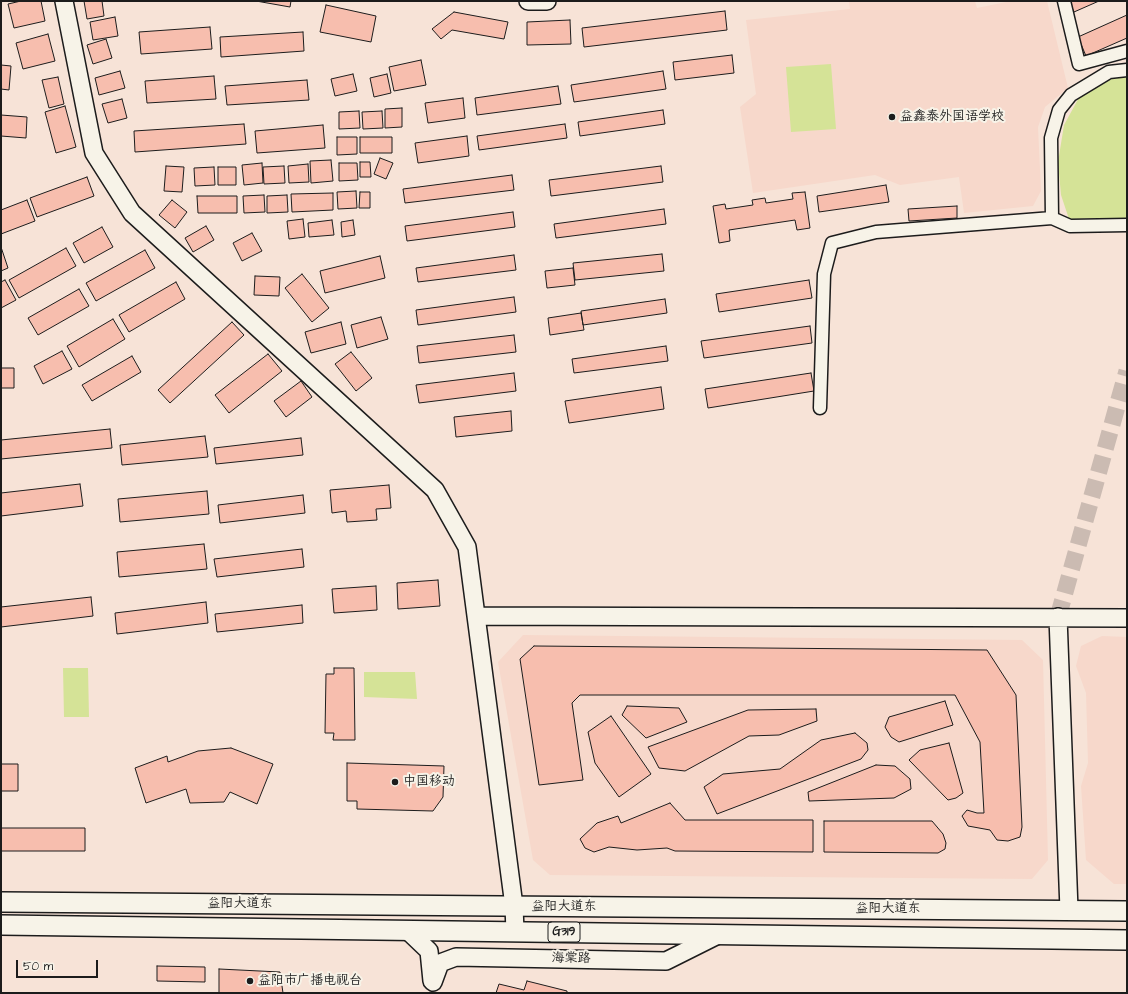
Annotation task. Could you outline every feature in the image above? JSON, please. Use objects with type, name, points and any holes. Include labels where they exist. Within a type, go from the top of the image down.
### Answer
[{"type":"main road","name":"益阳大道东","points":[[1,902],[1127,911]]},
{"type":"main road","name":"G319","points":[[1,925],[1127,940]]},
{"type":"street","points":[[64,1],[94,153],[132,212],[435,490],[467,547],[514,906],[515,932]]},
{"type":"street","points":[[528,1],[547,1]]},
{"type":"street","points":[[1064,1],[1079,64],[1127,51]]},
{"type":"street","points":[[1052,218],[1051,138],[1059,110],[1071,94],[1109,72],[1127,70]]},
{"type":"street","points":[[820,408],[824,274],[832,243],[876,232],[1052,218],[1070,226],[1127,225]]},
{"type":"street","points":[[477,616],[1127,618]]},
{"type":"street","points":[[1058,617],[1069,910]]},
{"type":"street","name":"海棠路","points":[[407,930],[429,951],[433,988]]},
{"type":"street","name":"海棠路","points":[[433,988],[440,964],[456,957],[666,961],[718,935]]},
{"type":"shaded area","name":"益鑫泰外国语学校","points":[[849,1],[975,1],[977,8],[1011,1],[1047,1],[1068,88],[1045,107],[1038,127],[1041,191],[1033,206],[964,213],[959,177],[900,185],[875,175],[753,193],[740,107],[756,94],[746,20],[850,9]]},
{"type":"shaded area","points":[[523,635],[1022,640],[1043,660],[1048,860],[1032,879],[550,875],[533,860],[498,662]]},
{"type":"shaded area","points":[[1102,636],[1127,637],[1127,884],[1114,884],[1086,860],[1081,786],[1088,763],[1086,693],[1076,666],[1081,646]]},
{"type":"green space","points":[[831,64],[836,129],[791,132],[786,67]]},
{"type":"green space","points":[[1127,77],[1127,218],[1069,219],[1061,195],[1058,162],[1064,125],[1082,92],[1107,79]]},
{"type":"green space","points":[[63,668],[88,668],[89,717],[64,717]]},
{"type":"green space","points":[[364,672],[415,672],[417,699],[364,697]]},
{"type":"building","points":[[21,1],[41,1],[45,21],[14,28],[8,4]]},
{"type":"building","points":[[84,1],[102,1],[104,16],[87,19]]},
{"type":"building","points":[[256,1],[291,1],[290,7]]},
{"type":"building","points":[[1069,1],[1099,1],[1074,12]]},
{"type":"building","points":[[326,5],[376,16],[371,42],[320,32]]},
{"type":"building","points":[[725,11],[727,30],[584,47],[582,28]]},
{"type":"building","points":[[454,12],[508,22],[504,39],[452,30],[441,39],[432,29]]},
{"type":"building","points":[[1127,15],[1127,38],[1086,56],[1078,37]]},
{"type":"building","points":[[115,17],[118,36],[93,40],[90,22]]},
{"type":"building","points":[[570,20],[571,44],[527,45],[527,22]]},
{"type":"building","points":[[210,27],[212,49],[141,54],[139,32]]},
{"type":"building","points":[[303,32],[304,51],[221,57],[220,37]]},
{"type":"building","points":[[48,34],[55,61],[23,69],[16,43]]},
{"type":"building","points":[[106,39],[112,58],[93,64],[87,45]]},
{"type":"building","points":[[732,55],[734,73],[675,80],[673,62]]},
{"type":"building","points":[[421,60],[426,85],[394,91],[389,67]]},
{"type":"building","points":[[1,65],[11,66],[9,90],[1,89]]},
{"type":"building","points":[[120,71],[125,88],[99,95],[95,78]]},
{"type":"building","points":[[663,71],[666,89],[574,102],[571,85]]},
{"type":"building","points":[[353,74],[357,91],[335,96],[331,79]]},
{"type":"building","points":[[387,74],[391,93],[374,97],[370,78]]},
{"type":"building","points":[[214,76],[216,99],[147,103],[145,81]]},
{"type":"building","points":[[58,77],[64,104],[49,108],[42,80]]},
{"type":"building","points":[[307,80],[309,100],[227,105],[225,86]]},
{"type":"building","points":[[558,86],[561,104],[477,115],[475,98]]},
{"type":"building","points":[[463,98],[465,118],[428,123],[425,103]]},
{"type":"building","points":[[122,99],[127,118],[108,123],[102,104]]},
{"type":"building","points":[[65,106],[76,147],[56,153],[45,112]]},
{"type":"building","points":[[402,108],[402,127],[385,128],[385,109]]},
{"type":"building","points":[[663,110],[665,124],[580,136],[578,122]]},
{"type":"building","points":[[359,111],[360,128],[339,129],[339,112]]},
{"type":"building","points":[[382,111],[383,128],[363,129],[362,112]]},
{"type":"building","points":[[1,115],[27,117],[26,138],[1,136]]},
{"type":"building","points":[[244,124],[246,144],[135,152],[134,131]]},
{"type":"building","points":[[565,124],[567,138],[479,150],[477,136]]},
{"type":"building","points":[[323,125],[325,148],[257,153],[255,131]]},
{"type":"building","points":[[467,136],[469,156],[418,163],[415,143]]},
{"type":"building","points":[[337,137],[357,137],[357,154],[337,155]]},
{"type":"building","points":[[360,137],[392,137],[392,153],[360,153]]},
{"type":"building","points":[[380,158],[393,163],[386,179],[374,174]]},
{"type":"building","points":[[331,160],[333,181],[311,183],[310,161]]},
{"type":"building","points":[[360,162],[370,162],[371,177],[360,177]]},
{"type":"building","points":[[262,163],[263,183],[244,185],[242,165]]},
{"type":"building","points":[[339,163],[357,163],[358,180],[339,181]]},
{"type":"building","points":[[308,164],[309,182],[289,183],[288,166]]},
{"type":"building","points":[[166,166],[184,167],[182,192],[164,191]]},
{"type":"building","points":[[284,166],[285,183],[264,184],[263,167]]},
{"type":"building","points":[[661,166],[663,182],[551,196],[549,180]]},
{"type":"building","points":[[214,167],[215,185],[195,186],[194,168]]},
{"type":"building","points":[[218,167],[236,167],[236,185],[218,185]]},
{"type":"building","points":[[512,175],[514,190],[405,203],[403,189]]},
{"type":"building","points":[[87,177],[94,196],[37,217],[30,198]]},
{"type":"building","points":[[886,185],[889,202],[819,212],[817,196]]},
{"type":"building","points":[[356,191],[357,208],[338,209],[337,192]]},
{"type":"building","points":[[360,192],[370,192],[370,208],[359,208]]},
{"type":"building","points":[[805,192],[810,228],[797,230],[795,220],[729,230],[730,241],[719,243],[713,206],[725,204],[726,209],[753,205],[752,200],[765,198],[766,203],[793,199],[792,193]]},
{"type":"building","points":[[333,193],[333,210],[292,212],[291,194]]},
{"type":"building","points":[[264,195],[265,212],[244,213],[243,196]]},
{"type":"building","points":[[287,195],[288,212],[267,213],[267,196]]},
{"type":"building","points":[[197,196],[237,196],[237,213],[198,213]]},
{"type":"building","points":[[27,200],[35,221],[1,234],[1,210]]},
{"type":"building","points":[[172,200],[187,212],[175,228],[159,215]]},
{"type":"building","points":[[957,206],[957,218],[909,221],[908,209]]},
{"type":"building","points":[[664,209],[666,224],[556,238],[554,224]]},
{"type":"building","points":[[513,212],[515,227],[407,241],[405,226]]},
{"type":"building","points":[[303,219],[305,237],[289,239],[287,221]]},
{"type":"building","points":[[332,220],[334,235],[309,237],[308,223]]},
{"type":"building","points":[[353,220],[355,235],[342,237],[341,222]]},
{"type":"building","points":[[206,226],[214,240],[193,252],[185,238]]},
{"type":"building","points":[[102,227],[113,247],[84,263],[73,243]]},
{"type":"building","points":[[252,233],[262,251],[242,261],[233,243]]},
{"type":"building","points":[[1,247],[8,268],[1,271]]},
{"type":"building","points":[[66,248],[76,266],[19,298],[9,280]]},
{"type":"building","points":[[145,250],[155,268],[96,301],[86,283]]},
{"type":"building","points":[[662,254],[664,271],[575,280],[573,263]]},
{"type":"building","points":[[514,255],[516,270],[418,282],[416,268]]},
{"type":"building","points":[[380,256],[385,278],[325,293],[320,271]]},
{"type":"building","points":[[573,268],[575,285],[547,288],[545,271]]},
{"type":"building","points":[[302,274],[329,308],[312,322],[285,288]]},
{"type":"building","points":[[255,276],[280,277],[279,296],[254,295]]},
{"type":"building","points":[[5,280],[16,300],[1,308],[1,282]]},
{"type":"building","points":[[809,280],[812,298],[719,312],[716,294]]},
{"type":"building","points":[[176,282],[185,299],[129,332],[119,315]]},
{"type":"building","points":[[79,289],[89,306],[38,335],[28,318]]},
{"type":"building","points":[[514,297],[516,312],[418,325],[416,310]]},
{"type":"building","points":[[665,299],[667,313],[583,325],[581,311]]},
{"type":"building","points":[[581,313],[584,330],[550,335],[548,318]]},
{"type":"building","points":[[381,317],[388,339],[357,348],[351,325]]},
{"type":"building","points":[[113,319],[125,339],[79,367],[67,346]]},
{"type":"building","points":[[232,322],[244,335],[170,403],[158,390]]},
{"type":"building","points":[[341,322],[346,344],[311,353],[305,332]]},
{"type":"building","points":[[810,326],[812,343],[704,358],[701,341]]},
{"type":"building","points":[[514,335],[516,352],[419,363],[417,346]]},
{"type":"building","points":[[666,346],[668,361],[574,373],[572,359]]},
{"type":"building","points":[[62,351],[72,369],[43,384],[34,366]]},
{"type":"building","points":[[351,352],[372,378],[356,391],[335,364]]},
{"type":"building","points":[[268,354],[282,371],[229,413],[215,395]]},
{"type":"building","points":[[132,356],[141,372],[92,401],[82,385]]},
{"type":"building","points":[[1,368],[14,368],[14,388],[1,388]]},
{"type":"building","points":[[514,373],[516,391],[419,403],[416,385]]},
{"type":"building","points":[[811,373],[814,391],[708,408],[705,389]]},
{"type":"building","points":[[301,381],[312,397],[286,417],[274,401]]},
{"type":"building","points":[[661,387],[664,409],[569,423],[565,401]]},
{"type":"building","points":[[511,411],[512,431],[456,437],[454,417]]},
{"type":"building","points":[[110,429],[112,448],[1,459],[1,440]]},
{"type":"building","points":[[205,436],[208,457],[122,465],[120,445]]},
{"type":"building","points":[[301,438],[303,455],[216,464],[214,448]]},
{"type":"building","points":[[80,484],[83,506],[1,516],[1,493]]},
{"type":"building","points":[[389,485],[391,508],[376,509],[377,520],[347,522],[346,511],[332,513],[330,490]]},
{"type":"building","points":[[207,491],[209,514],[120,522],[118,499]]},
{"type":"building","points":[[303,495],[305,513],[220,523],[218,505]]},
{"type":"building","points":[[204,544],[207,569],[119,577],[117,552]]},
{"type":"building","points":[[302,549],[304,567],[217,577],[214,559]]},
{"type":"building","points":[[438,580],[440,606],[398,609],[397,583]]},
{"type":"building","points":[[376,586],[377,610],[334,613],[332,589]]},
{"type":"building","points":[[91,597],[93,616],[1,627],[1,607]]},
{"type":"building","points":[[206,602],[208,623],[117,634],[115,613]]},
{"type":"building","points":[[302,605],[303,623],[217,632],[215,614]]},
{"type":"building","points":[[534,646],[987,650],[1016,695],[1022,827],[1020,837],[1008,841],[997,840],[990,830],[968,826],[962,816],[967,810],[977,813],[984,813],[980,742],[955,695],[580,695],[572,703],[583,780],[539,785],[520,659]]},
{"type":"building","points":[[334,668],[354,668],[355,740],[333,740],[334,733],[325,733],[326,674],[334,674]]},
{"type":"building","points":[[945,701],[953,725],[899,742],[891,737],[885,727],[889,717]]},
{"type":"building","points":[[627,706],[679,708],[687,722],[646,738],[622,715]]},
{"type":"building","points":[[816,709],[817,721],[779,735],[749,736],[685,771],[659,768],[648,747],[748,710]]},
{"type":"building","points":[[611,716],[651,774],[619,797],[595,763],[588,732]]},
{"type":"building","points":[[855,733],[867,743],[868,750],[861,759],[717,814],[704,787],[723,774],[780,769],[821,740]]},
{"type":"building","points":[[949,743],[963,793],[956,798],[948,800],[909,760],[920,750]]},
{"type":"building","points":[[231,748],[273,764],[257,804],[230,792],[224,802],[190,803],[186,789],[146,803],[135,768],[167,756],[168,762],[198,751]]},
{"type":"building","name":"中国移动","points":[[347,763],[444,766],[443,797],[433,811],[357,809],[357,801],[347,801]]},
{"type":"building","points":[[1,764],[18,764],[18,791],[1,791]]},
{"type":"building","points":[[876,765],[895,766],[910,779],[911,789],[894,798],[809,801],[808,792]]},
{"type":"building","points":[[670,803],[685,820],[813,820],[813,852],[675,851],[667,848],[637,850],[609,847],[594,852],[585,848],[580,839],[597,823],[618,816],[621,823]]},
{"type":"building","points":[[824,821],[932,821],[943,834],[946,843],[945,849],[938,853],[824,852]]},
{"type":"building","points":[[1,828],[85,828],[85,851],[1,851]]},
{"type":"building","points":[[157,966],[205,967],[205,982],[157,981]]},
{"type":"building","name":"益阳市广播电视台","points":[[219,969],[280,972],[283,993],[219,993]]},
{"type":"building","points":[[527,981],[567,991],[567,993],[496,993],[499,984],[524,990]]},
{"type":"tunnel","points":[[1058,617],[1127,371]]},
{"type":"place","name":"益鑫泰外国语学校","points":[[892,117]]},
{"type":"place","name":"中国移动","points":[[395,782]]},
{"type":"place","name":"益阳市广播电视台","points":[[250,981]]}]
